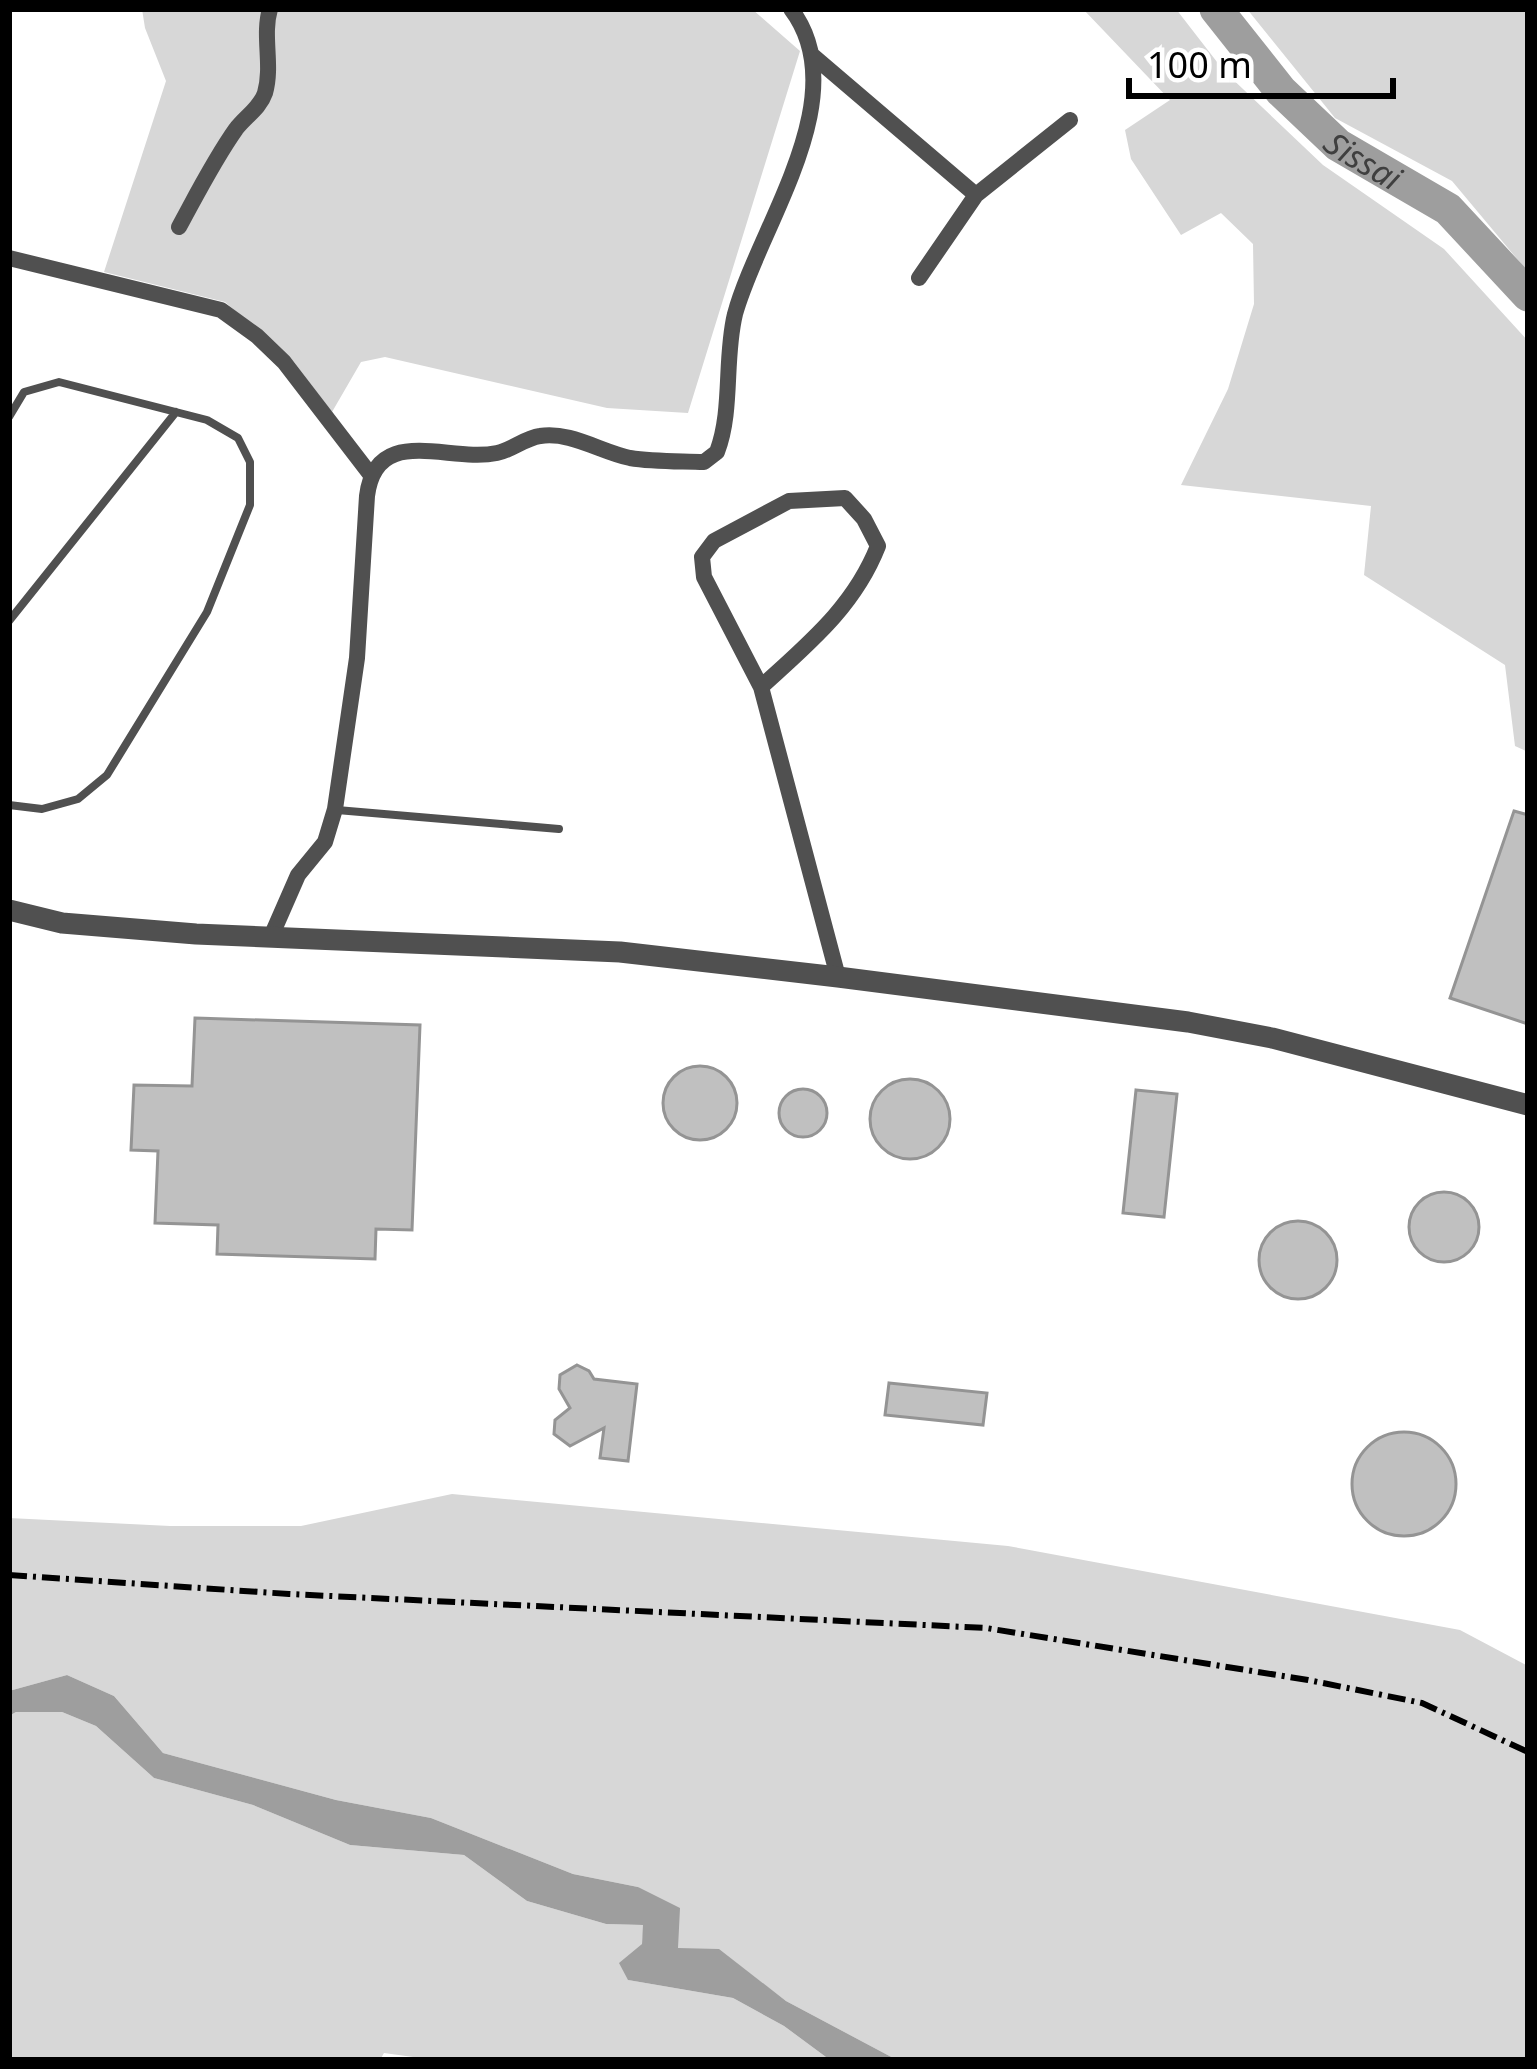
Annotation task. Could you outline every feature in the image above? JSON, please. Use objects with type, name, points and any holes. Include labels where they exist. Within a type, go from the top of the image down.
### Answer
[{"type":"street","points":[[179,227],[230,139],[262,101],[270,9]]},
{"type":"street","points":[[270,939],[298,875],[325,842],[335,809],[357,658],[370,474],[380,459],[395,454],[495,454],[540,436],[571,439],[629,458],[704,462],[721,440],[736,314],[801,144],[814,91],[812,55],[791,9]]},
{"type":"street","points":[[812,55],[976,195]]},
{"type":"street","points":[[919,278],[976,195],[1070,120]]},
{"type":"street","points":[[9,258],[221,310],[284,362],[370,474]]},
{"type":"street","points":[[761,687],[832,623],[865,578],[878,546],[864,519],[845,498],[789,501],[714,541],[702,557],[704,577],[761,687],[838,977]]},
{"type":"street","points":[[9,910],[62,922],[270,939],[620,952],[1188,1022],[1272,1038],[1528,1106]]},
{"type":"lane","points":[[9,416],[24,392],[59,382],[207,420],[238,438],[250,462],[250,505],[207,612],[107,775],[78,799],[42,809],[9,805]]},
{"type":"lane","points":[[9,621],[176,412]]},
{"type":"lane","points":[[335,809],[559,829]]},
{"type":"shaded area","points":[[142,9],[752,9],[800,51],[688,413],[607,408],[385,357],[361,362],[332,412],[294,362],[225,302],[104,272],[166,81]]},
{"type":"shaded area","points":[[1083,9],[1176,9],[1224,71],[1323,165],[1444,249],[1528,341],[1528,752],[1515,746],[1505,665],[1364,575],[1371,506],[1181,485],[1228,389],[1254,304],[1253,244],[1221,213],[1181,235],[1131,159],[1125,130],[1170,100]]},
{"type":"shaded area","points":[[1247,9],[1528,9],[1528,272],[1452,181],[1335,118]]},
{"type":"shaded area","points":[[452,1494],[1008,1546],[1460,1630],[1528,1666],[1528,2060],[897,2060],[786,2001],[719,1950],[678,1949],[638,1887],[573,1874],[431,1818],[336,1800],[163,1753],[114,1696],[67,1675],[9,1691],[9,1518],[301,1526]]},
{"type":"shaded area","points":[[67,1675],[114,1696],[163,1753],[336,1800],[431,1818],[573,1874],[638,1887],[680,1908],[678,1948],[719,1949],[786,2001],[897,2060],[830,2060],[784,2026],[733,1998],[628,1980],[619,1963],[642,1944],[643,1925],[606,1924],[527,1901],[464,1855],[350,1845],[253,1805],[154,1778],[96,1726],[62,1712],[9,1716],[9,1691]]},
{"type":"shaded area","points":[[62,1712],[96,1726],[154,1778],[253,1805],[350,1845],[464,1855],[527,1901],[606,1924],[644,1925],[628,1980],[733,1998],[784,2026],[830,2060],[435,2060],[384,2053],[380,2060],[9,2060],[9,1716]]},
{"type":"building","points":[[1514,811],[1528,815],[1528,1024],[1450,998]]},
{"type":"building","points":[[195,1018],[420,1025],[412,1230],[376,1229],[375,1259],[217,1254],[218,1225],[155,1223],[158,1151],[131,1150],[134,1085],[192,1086]]},
{"type":"building","points":[[700,1066],[714,1068],[726,1077],[735,1089],[735,1117],[726,1129],[714,1138],[700,1140],[686,1138],[674,1129],[665,1117],[663,1103],[665,1089],[674,1077],[686,1068]]},
{"type":"building","points":[[910,1079],[939,1090],[950,1119],[939,1148],[910,1159],[881,1148],[870,1119],[881,1090]]},
{"type":"building","points":[[803,1089],[820,1096],[827,1113],[820,1130],[803,1137],[786,1130],[779,1113],[786,1096]]},
{"type":"building","points":[[1136,1090],[1177,1094],[1164,1217],[1123,1213]]},
{"type":"building","points":[[1444,1192],[1469,1202],[1479,1227],[1469,1252],[1444,1262],[1419,1252],[1409,1227],[1419,1202]]},
{"type":"building","points":[[1298,1221],[1326,1232],[1337,1260],[1326,1288],[1298,1299],[1270,1288],[1259,1260],[1270,1232]]},
{"type":"building","points":[[577,1365],[594,1379],[637,1384],[628,1461],[600,1458],[604,1428],[570,1446],[554,1434],[555,1420],[570,1408],[559,1389],[560,1375]]},
{"type":"building","points":[[889,1383],[987,1393],[983,1425],[885,1415]]},
{"type":"building","points":[[1404,1432],[1424,1436],[1441,1447],[1452,1464],[1456,1484],[1452,1504],[1441,1521],[1424,1532],[1404,1536],[1384,1532],[1367,1521],[1356,1504],[1352,1484],[1356,1464],[1367,1447],[1384,1436]]},
{"type":"waterway","name":"Sissai","points":[[1216,9],[1281,91],[1338,145],[1448,209],[1528,295]]},
{"type":"railway","points":[[9,1575],[289,1594],[986,1628],[1422,1703],[1528,1752]]}]
